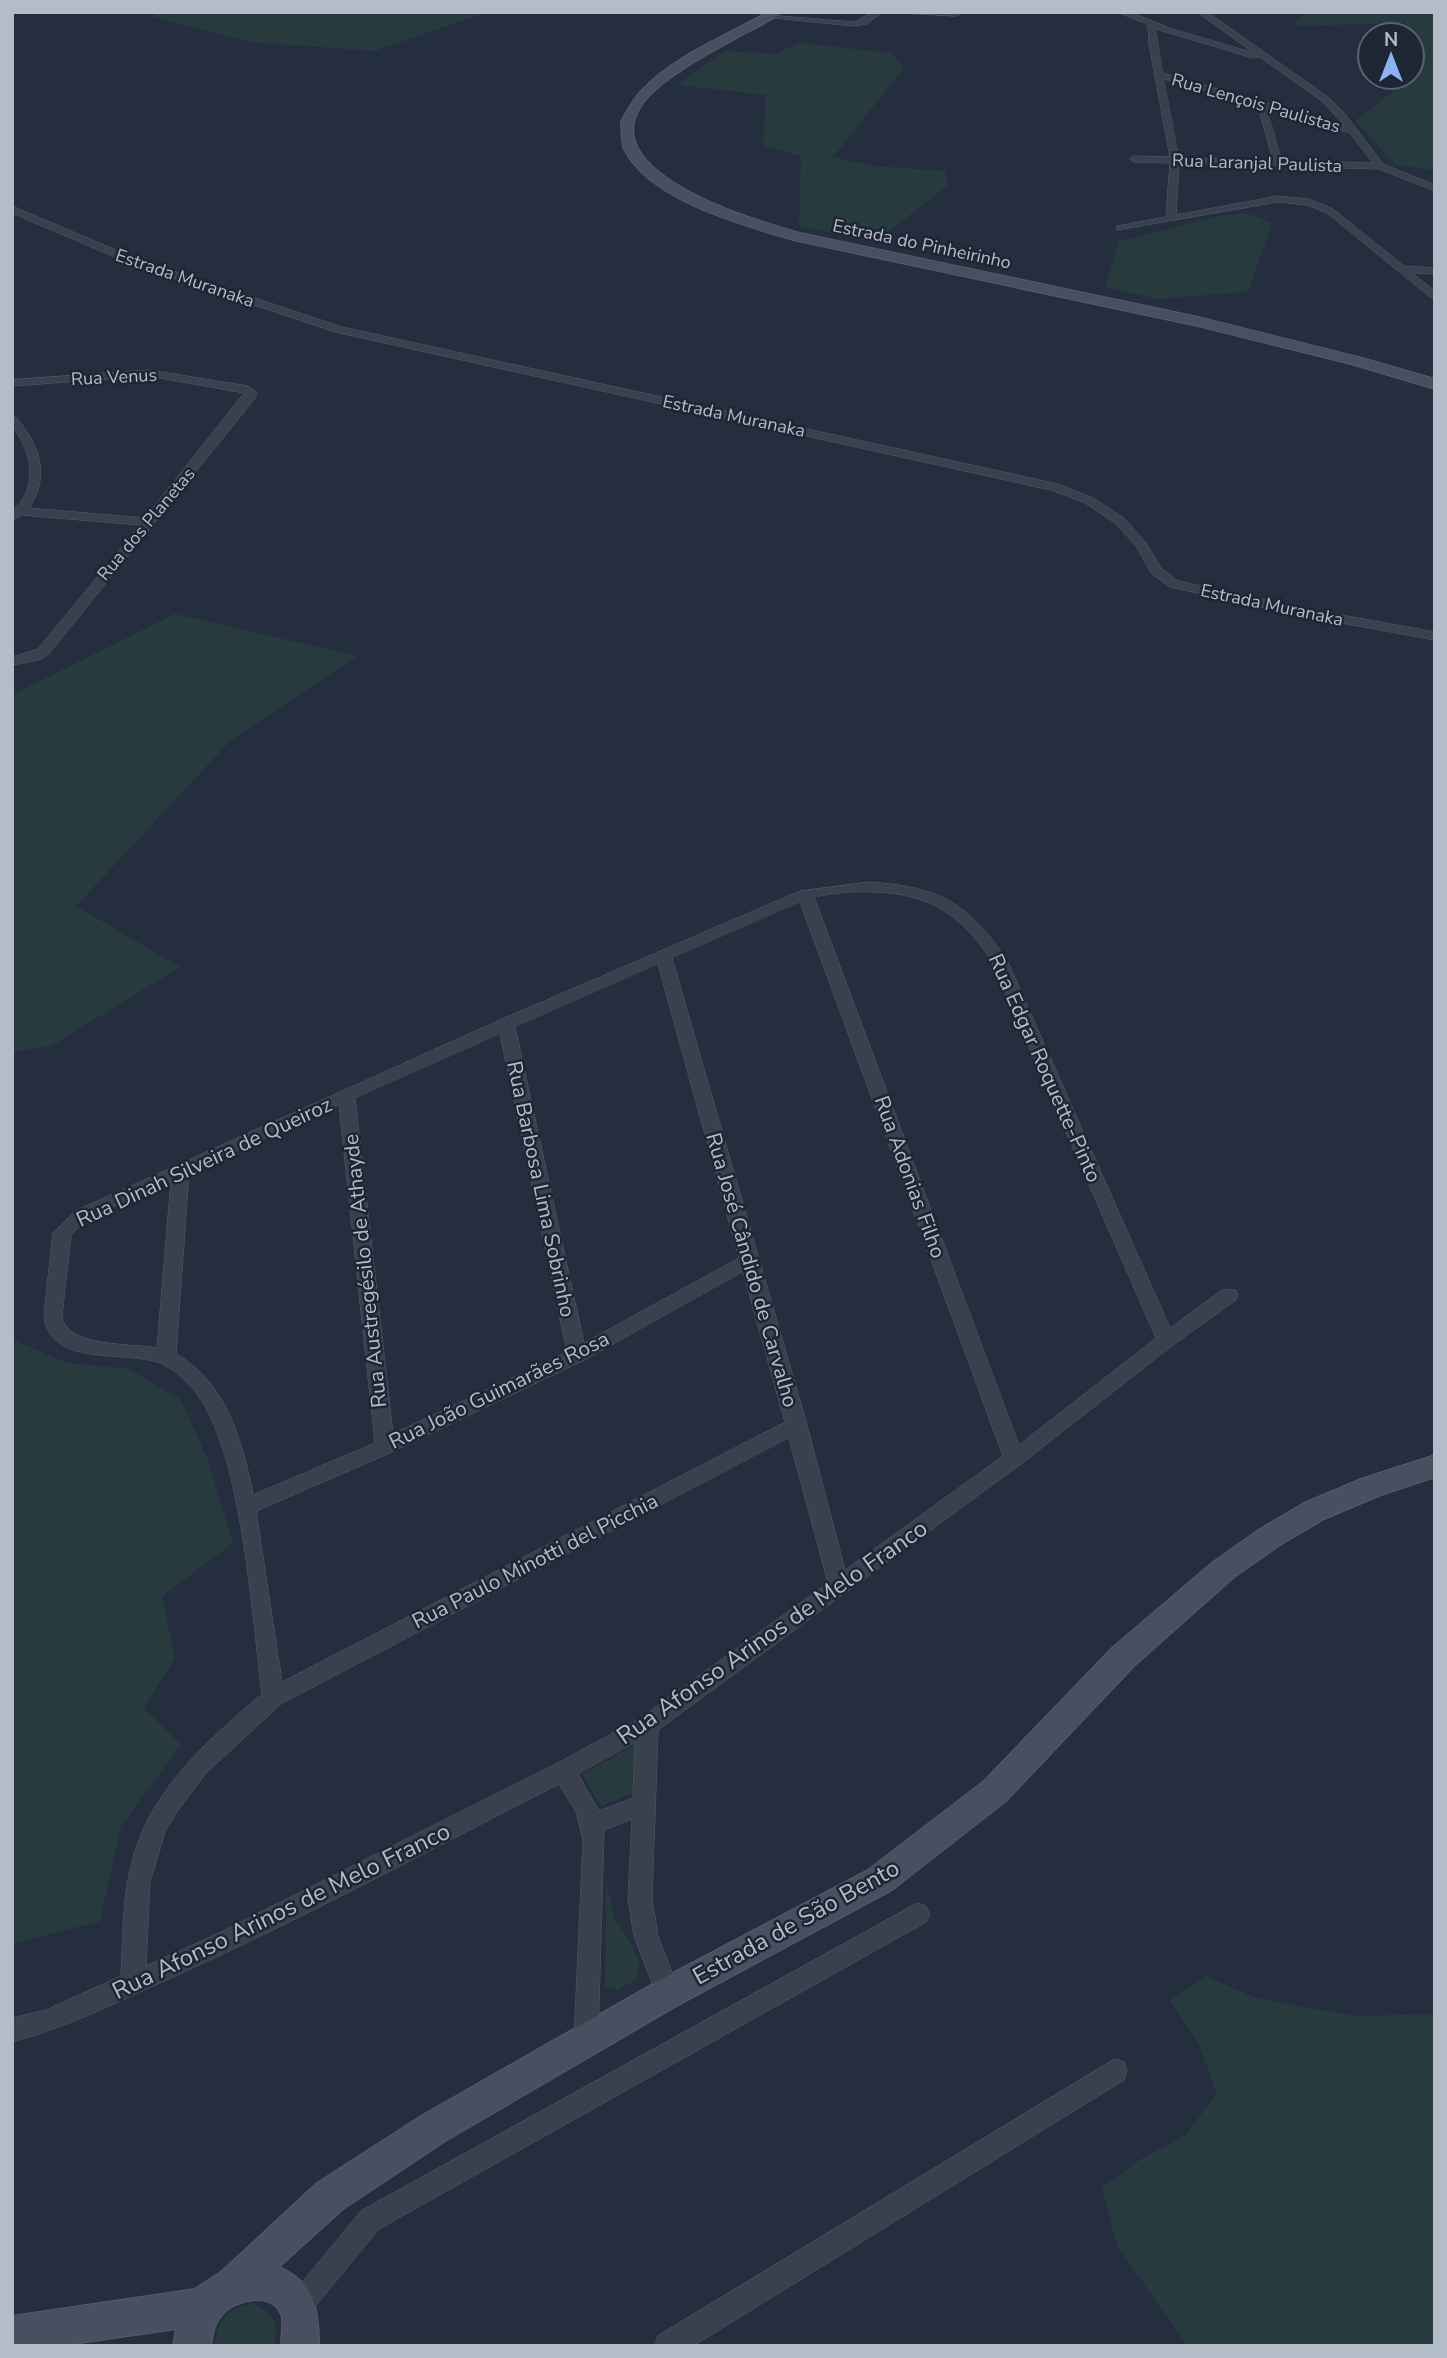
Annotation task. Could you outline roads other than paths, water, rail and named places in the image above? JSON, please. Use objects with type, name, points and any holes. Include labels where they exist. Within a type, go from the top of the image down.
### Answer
[{"type":"main road","name":"Estrada do Pinheirinho","points":[[772,15],[671,72],[643,94],[632,113],[627,131],[634,153],[650,172],[683,196],[739,220],[797,237],[1280,341],[1435,384]]},
{"type":"main road","name":"Estrada de São Bento","points":[[205,2306],[218,2292],[236,2282],[330,2196],[434,2128],[668,1993],[880,1880],[995,1791],[1123,1657],[1170,1613],[1270,1537],[1314,1511],[1359,1492],[1435,1466]]},
{"type":"main road","points":[[236,2282],[255,2279],[273,2282],[288,2291],[299,2306],[303,2325],[300,2346]]},
{"type":"main road","points":[[12,2336],[86,2322],[205,2306]]},
{"type":"main road","points":[[191,2344],[196,2322],[205,2306]]},
{"type":"street","points":[[772,15],[854,24],[879,12]]},
{"type":"street","points":[[890,12],[956,14]]},
{"type":"street","points":[[1122,12],[1152,25],[1273,61]]},
{"type":"street","points":[[1201,12],[1325,100],[1380,166],[1435,188]]},
{"type":"street","points":[[1152,25],[1175,160],[1171,218]]},
{"type":"street","name":"Rua Lençois Paulistas","points":[[1159,75],[1353,131]]},
{"type":"street","points":[[1262,105],[1278,163]]},
{"type":"street","name":"Rua Laranjal Paulista","points":[[1134,159],[1380,166]]},
{"type":"street","points":[[1120,228],[1278,199],[1309,202],[1330,211],[1434,295]]},
{"type":"street","name":"Estrada Muranaka","points":[[12,209],[133,261],[339,330],[1054,487],[1101,506],[1135,536],[1156,573],[1174,584],[1303,612],[1435,636]]},
{"type":"street","points":[[1403,270],[1435,271]]},
{"type":"street","name":"Rua Venus","points":[[12,383],[149,373],[244,388],[250,392],[250,397]]},
{"type":"street","name":"Rua dos Planetas","points":[[12,661],[34,657],[43,652],[250,397]]},
{"type":"street","points":[[12,419],[34,451],[38,473],[35,484],[16,514],[146,522]]},
{"type":"street","name":"Rua Edgar Roquette-Pinto","points":[[805,894],[858,886],[906,891],[954,909],[984,937],[999,960],[1166,1340]]},
{"type":"street","name":"Rua Dinah Silveira de Queiroz","points":[[273,1697],[245,1507],[234,1454],[222,1420],[206,1391],[182,1367],[166,1357],[78,1343],[67,1339],[54,1326],[52,1313],[62,1233],[81,1215],[506,1024],[805,894]]},
{"type":"street","name":"Rua Adonias Filho","points":[[805,894],[1014,1459]]},
{"type":"street","name":"Rua José Cândido de Carvalho","points":[[663,955],[747,1262],[797,1425],[839,1585]]},
{"type":"street","name":"Rua Barbosa Lima Sobrinho","points":[[506,1024],[577,1355]]},
{"type":"street","name":"Rua Austregésilo de Athayde","points":[[346,1095],[385,1447]]},
{"type":"street","points":[[166,1357],[181,1170]]},
{"type":"street","name":"Rua João Guimarães Rosa","points":[[245,1507],[385,1447],[577,1355],[747,1262]]},
{"type":"street","name":"Rua Afonso Arinos de Melo Franco","points":[[12,2029],[48,2021],[228,1941],[562,1772],[647,1726],[1014,1459],[1228,1295]]},
{"type":"street","name":"Rua Paulo Minotti del Picchia","points":[[273,1697],[797,1425]]},
{"type":"street","points":[[133,1985],[138,1901],[145,1854],[167,1804],[216,1745],[273,1697]]},
{"type":"street","points":[[647,1726],[639,1885],[642,1918],[653,1958],[668,1993]]},
{"type":"street","points":[[562,1772],[578,1792],[593,1824],[586,2040]]},
{"type":"street","points":[[593,1824],[642,1805]]},
{"type":"street","points":[[299,2306],[370,2220],[918,1914]]},
{"type":"street","points":[[668,2346],[1115,2071]]}]
